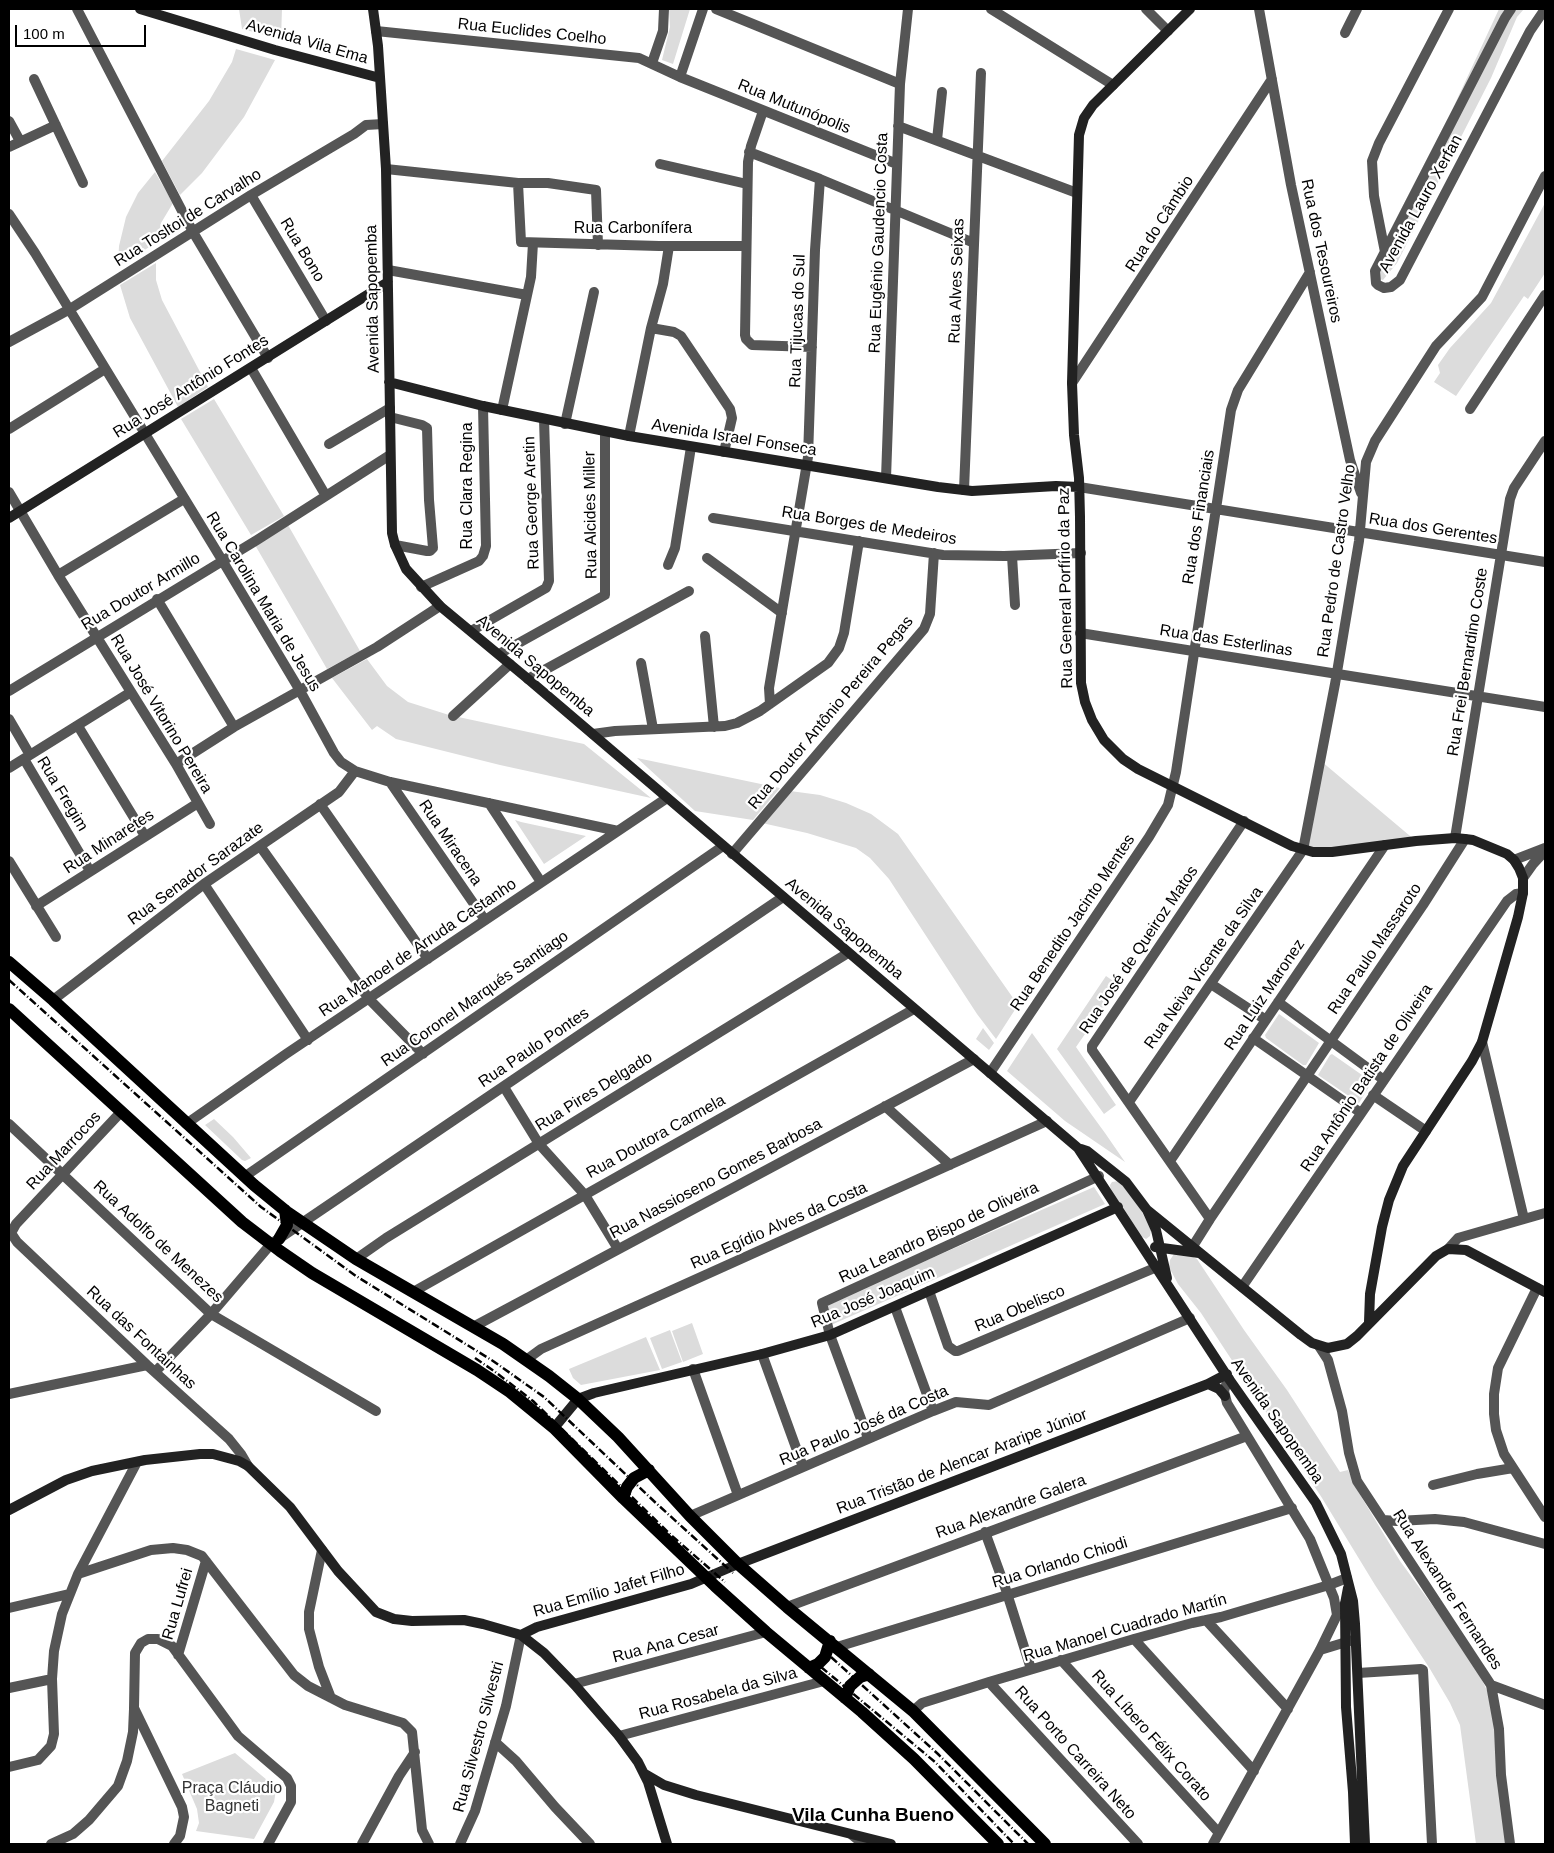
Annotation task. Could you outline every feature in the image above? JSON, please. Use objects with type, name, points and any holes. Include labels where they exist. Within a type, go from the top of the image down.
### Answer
[{"type":"main road","points":[[9,962],[53,1000],[186,1124],[284,1210],[356,1259],[526,1360],[578,1399],[618,1437],[690,1516],[738,1564],[913,1711],[1045,1844]]},
{"type":"main road","points":[[9,1009],[242,1222],[275,1241],[312,1273],[477,1370],[510,1392],[554,1428],[623,1498],[707,1578],[766,1632],[914,1759],[987,1839],[998,1844]]},
{"type":"main road","points":[[275,1241],[287,1225],[284,1210]]},
{"type":"main road","points":[[623,1498],[627,1487],[634,1478],[650,1470]]},
{"type":"main road","points":[[809,1668],[818,1664],[825,1657],[833,1644]]},
{"type":"main road","points":[[845,1698],[850,1686],[860,1677],[869,1674]]},
{"type":"street","points":[[77,9],[193,232],[268,358]]},
{"type":"street","name":"Avenida Vila Ema","points":[[140,9],[169,13],[380,78]]},
{"type":"street","name":"Avenida Sapopemba","points":[[373,9],[386,170],[392,533],[395,545],[406,569],[440,606],[499,654],[1078,1148],[1138,1236],[1228,1376],[1316,1503],[1341,1554],[1353,1601],[1346,1707],[1355,1844]]},
{"type":"street","points":[[652,63],[663,31],[664,9]]},
{"type":"street","points":[[680,77],[703,9]]},
{"type":"street","points":[[716,9],[900,84]]},
{"type":"street","name":"Rua Eugênio Gaudencio Costa","points":[[886,478],[898,126],[900,84],[908,9]]},
{"type":"street","points":[[991,9],[1113,85]]},
{"type":"street","points":[[1146,9],[1168,31]]},
{"type":"street","name":"Rua General Porfírio da Paz","points":[[1190,9],[1093,104],[1081,125],[1078,154],[1072,383],[1081,553],[1081,683],[1085,702],[1104,740],[1122,758],[1138,769],[1292,846],[1303,850],[1332,852],[1460,838],[1497,849],[1514,860]]},
{"type":"street","name":"Rua dos Tesoureiros","points":[[1259,9],[1291,185],[1350,460],[1363,498]]},
{"type":"street","points":[[1345,32],[1357,9]]},
{"type":"street","points":[[1385,252],[1374,196],[1372,161],[1382,136],[1449,9]]},
{"type":"street","name":"Avenida Lauro Xerfan","points":[[1511,9],[1375,271],[1376,283],[1384,288],[1391,287],[1400,280],[1530,31],[1545,9]]},
{"type":"street","name":"Rua Euclides Coelho","points":[[376,31],[639,58],[680,77]]},
{"type":"street","name":"Rua Alves Seixas","points":[[964,490],[981,72]]},
{"type":"street","name":"Rua Mutunópolis","points":[[680,77],[897,164]]},
{"type":"street","points":[[34,79],[83,183]]},
{"type":"street","name":"Rua do Câmbio","points":[[1072,383],[1272,79]]},
{"type":"street","points":[[937,140],[942,92]]},
{"type":"street","points":[[763,111],[750,152],[747,184],[745,246],[746,339],[752,345],[812,347]]},
{"type":"street","points":[[9,121],[20,141]]},
{"type":"street","name":"Rua Tosltoi de Carvalho","points":[[9,342],[70,309],[366,125],[383,124]]},
{"type":"street","points":[[9,147],[56,125]]},
{"type":"street","points":[[898,126],[1077,193]]},
{"type":"street","points":[[750,152],[974,243]]},
{"type":"street","points":[[660,164],[747,184]]},
{"type":"street","points":[[386,170],[518,183],[548,183],[596,190],[598,245]]},
{"type":"street","name":"Rua Pedro de Castro Velho","points":[[1303,850],[1360,532],[1366,462],[1375,441],[1436,346],[1477,304],[1545,176]]},
{"type":"street","name":"Rua Tijucas do Sul","points":[[770,704],[769,688],[810,444],[815,250],[820,179]]},
{"type":"street","name":"Rua Carbonífera","points":[[518,183],[521,242],[598,245],[745,246]]},
{"type":"street","name":"Rua Bono","points":[[251,195],[326,321]]},
{"type":"street","name":"Rua Carolina Maria de Jesus","points":[[9,214],[70,309],[222,560],[341,762],[355,771],[390,782],[618,831]]},
{"type":"street","points":[[502,410],[531,276],[533,243]]},
{"type":"street","points":[[629,436],[663,284],[668,246]]},
{"type":"street","points":[[388,270],[527,295]]},
{"type":"street","name":"Rua dos Financiais","points":[[1174,786],[1234,398],[1310,272]]},
{"type":"street","name":"Rua José Antônio Fontes","points":[[9,518],[388,282]]},
{"type":"street","points":[[565,424],[594,292]]},
{"type":"street","points":[[1470,409],[1545,294]]},
{"type":"street","points":[[652,328],[674,332],[681,336],[730,409],[732,418],[724,452]]},
{"type":"street","points":[[9,429],[105,368]]},
{"type":"street","points":[[250,368],[326,496]]},
{"type":"street","name":"Avenida Israel Fonseca","points":[[389,382],[483,406],[605,432],[964,490],[1056,486],[1079,487]]},
{"type":"street","name":"Rua Clara Regina","points":[[422,587],[479,561],[483,556],[486,546],[483,406]]},
{"type":"street","points":[[329,444],[390,413],[427,428],[429,500],[433,548],[427,551],[395,545]]},
{"type":"street","name":"Rua George Aretin","points":[[471,631],[546,588],[549,581],[544,419]]},
{"type":"street","name":"Rua Alcides Miller","points":[[499,654],[605,595],[605,432]]},
{"type":"street","name":"Rua Frei Bernardino Coste","points":[[1460,838],[1478,696],[1510,499],[1514,488],[1545,441]]},
{"type":"street","points":[[668,565],[675,548],[691,446]]},
{"type":"street","name":"Rua Doutor Armillo","points":[[9,691],[390,455]]},
{"type":"street","name":"Rua dos Gerentes","points":[[1079,487],[1545,562]]},
{"type":"street","name":"Rua José Vitorino Pereira","points":[[9,492],[58,575],[176,764],[210,824]]},
{"type":"street","points":[[58,575],[184,499]]},
{"type":"street","name":"Rua Borges de Medeiros","points":[[713,518],[934,554],[1012,556],[1081,553]]},
{"type":"street","points":[[592,734],[615,731],[725,726],[737,722],[770,704],[828,663],[835,656],[844,632],[859,541]]},
{"type":"street","name":"Rua Doutor Antônio Pereira Pegas","points":[[732,854],[924,629],[930,614],[934,554]]},
{"type":"street","points":[[1012,556],[1015,605]]},
{"type":"street","points":[[707,558],[782,613]]},
{"type":"street","points":[[528,679],[689,591]]},
{"type":"street","points":[[157,599],[234,727]]},
{"type":"street","points":[[176,764],[234,727],[377,646],[440,606]]},
{"type":"street","name":"Rua das Esterlinas","points":[[1080,633],[1545,706]]},
{"type":"street","points":[[705,636],[714,727]]},
{"type":"street","points":[[641,663],[654,729]]},
{"type":"street","points":[[453,716],[510,664]]},
{"type":"street","points":[[9,768],[131,692]]},
{"type":"street","name":"Rua Fregim","points":[[9,720],[27,757],[90,871]]},
{"type":"street","points":[[78,726],[145,836]]},
{"type":"street","name":"Rua Senador Sarazate","points":[[53,1000],[204,884],[339,792],[355,771]]},
{"type":"street","name":"Rua Miracena","points":[[390,782],[485,920]]},
{"type":"street","name":"Rua Benedito Jacinto Mentes","points":[[990,1073],[1149,837],[1168,805],[1174,786]]},
{"type":"street","name":"Rua Manoel de Arruda Castanho","points":[[186,1124],[667,798]]},
{"type":"street","name":"Rua Minaretes","points":[[36,906],[198,803]]},
{"type":"street","points":[[489,803],[541,882]]},
{"type":"street","points":[[320,804],[428,960]]},
{"type":"street","name":"Rua José de Queiroz Matos","points":[[1210,1219],[1092,1050],[1093,1042],[1244,821]]},
{"type":"street","name":"Rua Paulo Massaroto","points":[[1196,1250],[1210,1219],[1418,913],[1460,838]]},
{"type":"street","name":"Rua Luiz Maronez","points":[[1170,1161],[1386,845]]},
{"type":"street","points":[[260,846],[369,999],[423,1054]]},
{"type":"street","name":"Rua Coronel Marqués Santiago","points":[[244,1176],[723,846]]},
{"type":"street","points":[[1370,1322],[1370,1294],[1382,1227],[1389,1200],[1403,1166],[1472,1061],[1482,1042],[1518,917],[1523,893],[1523,878],[1520,868],[1514,860],[1545,849]]},
{"type":"street","points":[[1523,878],[1545,849]]},
{"type":"street","name":"Rua Neiva Vicente da Silva","points":[[1129,1102],[1303,850]]},
{"type":"street","points":[[9,861],[56,937]]},
{"type":"street","points":[[204,884],[308,1040]]},
{"type":"street","name":"Rua Antônio Batista de Oliveira","points":[[1242,1287],[1507,900],[1516,894],[1523,893]]},
{"type":"street","name":"Rua Paulo Pontes","points":[[155,1372],[211,1314],[275,1241],[783,897]]},
{"type":"street","name":"Rua Pires Delgado","points":[[356,1259],[386,1238],[848,953]]},
{"type":"street","points":[[1211,984],[1266,1020]]},
{"type":"street","points":[[1278,1002],[1384,1080]]},
{"type":"street","name":"Rua Doutora Carmela","points":[[413,1292],[914,1009]]},
{"type":"street","points":[[1254,1038],[1361,1113]]},
{"type":"street","points":[[1482,1042],[1524,1219]]},
{"type":"street","name":"Rua Nassioseno Gomes Barbosa","points":[[473,1327],[974,1059]]},
{"type":"street","points":[[504,1087],[539,1144],[585,1194],[618,1249]]},
{"type":"street","points":[[1373,1095],[1426,1131]]},
{"type":"street","points":[[885,1106],[950,1165]]},
{"type":"street","name":"Rua Marrocos","points":[[12,1233],[16,1224],[122,1112]]},
{"type":"street","name":"Rua Egídio Alves da Costa","points":[[526,1360],[541,1350],[1047,1121]]},
{"type":"street","name":"Rua Adolfo de Menezes","points":[[9,1124],[211,1314],[376,1411]]},
{"type":"street","name":"Avenida Sapopemba","points":[[1078,1148],[1087,1151],[1126,1182],[1147,1210],[1156,1230],[1167,1282]]},
{"type":"street","points":[[1101,1180],[1111,1178],[1126,1182]]},
{"type":"street","name":"Rua Leandro Bispo de Oliveira","points":[[830,1335],[821,1306],[823,1302],[1101,1180]]},
{"type":"street","name":"Rua José Joaquim","points":[[578,1399],[594,1392],[762,1354],[830,1335],[1118,1207]]},
{"type":"street","points":[[1147,1210],[1301,1335],[1328,1351],[1347,1344],[1436,1256],[1448,1249],[1458,1238],[1545,1213]]},
{"type":"street","name":"Rua das Fontainhas","points":[[12,1233],[18,1242],[147,1365],[229,1439],[248,1466]]},
{"type":"street","points":[[1466,1250],[1476,1234]]},
{"type":"street","points":[[1138,1236],[1144,1242],[1160,1248],[1196,1250]]},
{"type":"street","points":[[1448,1249],[1466,1250],[1541,1290],[1498,1368],[1494,1394],[1496,1430],[1504,1454],[1545,1517]]},
{"type":"street","name":"Rua Obelisco","points":[[929,1291],[948,1346],[958,1351],[1157,1267]]},
{"type":"street","points":[[895,1307],[933,1410]]},
{"type":"street","name":"Rua Paulo José da Costa","points":[[690,1516],[933,1410],[956,1402],[989,1405],[1190,1318]]},
{"type":"street","points":[[830,1335],[868,1438]]},
{"type":"street","name":"Rua Alexandre Fernandes","points":[[1328,1351],[1342,1411],[1349,1453],[1357,1481],[1491,1685],[1499,1729],[1501,1774],[1510,1844]]},
{"type":"street","points":[[762,1354],[803,1467]]},
{"type":"street","points":[[9,1394],[147,1365]]},
{"type":"street","points":[[693,1370],[738,1495]]},
{"type":"street","points":[[1226,1400],[1225,1387],[1228,1376]]},
{"type":"street","name":"Rua Tristão de Alencar Araripe Júnior","points":[[707,1578],[738,1564],[1228,1376]]},
{"type":"street","points":[[1208,1384],[1219,1389],[1310,1539],[1329,1585],[1337,1615]]},
{"type":"street","points":[[1226,1400],[1232,1394],[1239,1392]]},
{"type":"street","points":[[554,1428],[578,1399]]},
{"type":"street","name":"Rua Alexandre Galera","points":[[787,1607],[1247,1436]]},
{"type":"street","points":[[9,1510],[66,1480],[92,1471],[137,1462],[213,1454],[239,1461],[248,1466],[290,1507],[338,1571],[376,1612],[412,1621],[464,1620],[483,1624],[521,1635],[544,1653],[619,1736],[645,1774],[667,1844]]},
{"type":"street","points":[[9,1767],[38,1760],[51,1746],[54,1734],[52,1679],[57,1631],[68,1594],[137,1462]]},
{"type":"street","points":[[1432,1485],[1513,1468]]},
{"type":"street","name":"Rua Orlando Chiodi","points":[[833,1644],[1007,1595],[1292,1508]]},
{"type":"street","points":[[1382,1520],[1436,1519],[1464,1522],[1545,1544]]},
{"type":"street","points":[[985,1532],[1031,1669]]},
{"type":"street","points":[[78,1574],[162,1548],[187,1550],[202,1556],[294,1675],[308,1686],[345,1705],[408,1726],[412,1732],[415,1752],[422,1830],[429,1844]]},
{"type":"street","points":[[322,1550],[309,1612],[309,1629],[319,1668],[331,1698]]},
{"type":"street","name":"Rua Lufrei","points":[[178,1655],[206,1561]]},
{"type":"street","name":"Rua Emílio Jafet Filho","points":[[521,1635],[537,1627],[692,1584],[707,1578]]},
{"type":"street","name":"Avenida Sapopemba","points":[[1348,1581],[1345,1604],[1358,1672],[1365,1844]]},
{"type":"street","name":"Rua Manoel Cuadrado Martín","points":[[913,1711],[922,1703],[1061,1660],[1348,1581]]},
{"type":"street","points":[[9,1608],[68,1594]]},
{"type":"street","points":[[1213,1844],[1320,1650],[1337,1615],[1345,1604]]},
{"type":"street","points":[[1206,1620],[1288,1709]]},
{"type":"street","name":"Rua Ana Cesar","points":[[574,1684],[766,1632]]},
{"type":"street","name":"Rua Silvestro Silvestri","points":[[460,1844],[475,1812],[506,1706],[521,1635]]},
{"type":"street","points":[[51,1844],[73,1834],[90,1820],[118,1786],[127,1760],[133,1732],[135,1653],[141,1643],[148,1639],[158,1639],[172,1646],[238,1736],[283,1774],[291,1786],[291,1802],[268,1844]]},
{"type":"street","points":[[1134,1639],[1254,1771]]},
{"type":"street","points":[[1320,1650],[1351,1641]]},
{"type":"street","name":"Rua Líbero Félix Corato","points":[[1061,1660],[1220,1833]]},
{"type":"street","points":[[1358,1672],[1423,1670],[1432,1844]]},
{"type":"street","points":[[9,1688],[52,1679]]},
{"type":"street","name":"Rua Rosabela da Silva","points":[[619,1736],[824,1681]]},
{"type":"street","name":"Rua Porto Carreira Neto","points":[[989,1682],[1138,1844]]},
{"type":"street","points":[[1491,1685],[1545,1705]]},
{"type":"street","points":[[1346,1707],[1353,1712],[1362,1764]]},
{"type":"street","points":[[134,1708],[182,1807],[184,1817],[177,1840]]},
{"type":"street","points":[[495,1742],[516,1761],[555,1807],[590,1844]]},
{"type":"street","points":[[362,1844],[398,1776],[415,1752]]},
{"type":"street","points":[[645,1774],[664,1785],[696,1795],[891,1844]]},
{"type":"street","points":[[852,1835],[862,1844]]},
{"type":"green space","points":[[239,9],[282,9],[281,39],[242,29]]},
{"type":"green space","points":[[669,9],[690,9],[673,64],[662,60],[670,27]]},
{"type":"green space","points":[[1499,9],[1524,9],[1517,17],[1491,78],[1397,263],[1383,280],[1374,277],[1383,244],[1452,110]]},
{"type":"green space","points":[[236,49],[275,60],[244,117],[202,173],[180,195],[162,161],[209,101],[232,62]]},
{"type":"green space","points":[[155,172],[173,203],[161,223],[159,234],[161,240],[118,266],[119,246],[126,217],[138,193]]},
{"type":"green space","points":[[1545,203],[1545,273],[1528,299],[1524,296],[1456,396],[1434,382],[1440,373],[1438,365],[1450,348],[1491,303]]},
{"type":"green space","points":[[156,263],[156,280],[162,300],[208,387],[178,407],[130,318],[120,285]]},
{"type":"green space","points":[[214,399],[284,516],[251,535],[181,419]]},
{"type":"green space","points":[[288,525],[360,651],[327,669],[255,545]]},
{"type":"green space","points":[[367,659],[387,686],[408,702],[449,715],[584,744],[651,798],[500,765],[396,739],[377,726],[372,730],[332,678]]},
{"type":"green space","points":[[637,758],[780,788],[753,820],[695,811]]},
{"type":"green space","points":[[1321,761],[1416,841],[1303,850]]},
{"type":"green space","points":[[790,791],[820,795],[846,803],[871,814],[898,834],[1018,1005],[996,1039],[977,1014],[889,879],[870,858],[856,848],[807,833],[762,823]]},
{"type":"green space","points":[[515,820],[521,822],[586,836],[544,864]]},
{"type":"green space","points":[[1106,976],[1119,985],[1076,1047],[1116,1105],[1104,1114],[1057,1049]]},
{"type":"green space","points":[[1279,1014],[1319,1043],[1306,1065],[1303,1065],[1266,1038],[1265,1035]]},
{"type":"green space","points":[[983,1028],[994,1043],[989,1050],[976,1039]]},
{"type":"green space","points":[[1032,1033],[1125,1162],[1065,1121],[1007,1071]]},
{"type":"green space","points":[[1332,1054],[1372,1082],[1359,1103],[1318,1075]]},
{"type":"green space","points":[[214,1119],[251,1158],[245,1161],[242,1160],[205,1125]]},
{"type":"green space","points":[[1119,1181],[1139,1206],[1151,1230],[1150,1236],[1146,1239],[1139,1235],[1111,1192],[1110,1185],[1112,1182]]},
{"type":"green space","points":[[1094,1187],[1105,1204],[831,1325],[827,1304]]},
{"type":"green space","points":[[1174,1254],[1191,1256],[1197,1259],[1287,1390],[1340,1472],[1348,1470],[1356,1488],[1400,1561],[1462,1646],[1481,1678],[1491,1699],[1510,1844],[1476,1844],[1460,1725],[1450,1703],[1322,1498],[1201,1313],[1178,1284],[1169,1267],[1170,1260]]},
{"type":"green space","points":[[692,1323],[703,1354],[683,1362],[672,1331]]},
{"type":"green space","points":[[670,1330],[682,1362],[662,1369],[650,1338]]},
{"type":"green space","points":[[646,1337],[660,1370],[581,1385],[573,1378],[569,1369]]},
{"type":"green space","name":"Praça Cláudio Bagneti","points":[[235,1753],[274,1786],[276,1790],[274,1802],[254,1839],[196,1831],[199,1823],[197,1809],[182,1774]]},
{"type":"railway","points":[[9,980],[261,1207],[356,1276],[493,1361],[544,1397],[733,1573]]},
{"type":"railway","points":[[475,1358],[533,1401],[672,1536],[725,1582]]},
{"type":"railway","points":[[831,1657],[938,1754],[1028,1844]]},
{"type":"railway","points":[[821,1667],[935,1762],[1014,1844]]},
{"type":"district","name":"Vila Cunha Bueno","points":[[873,1816]]}]
